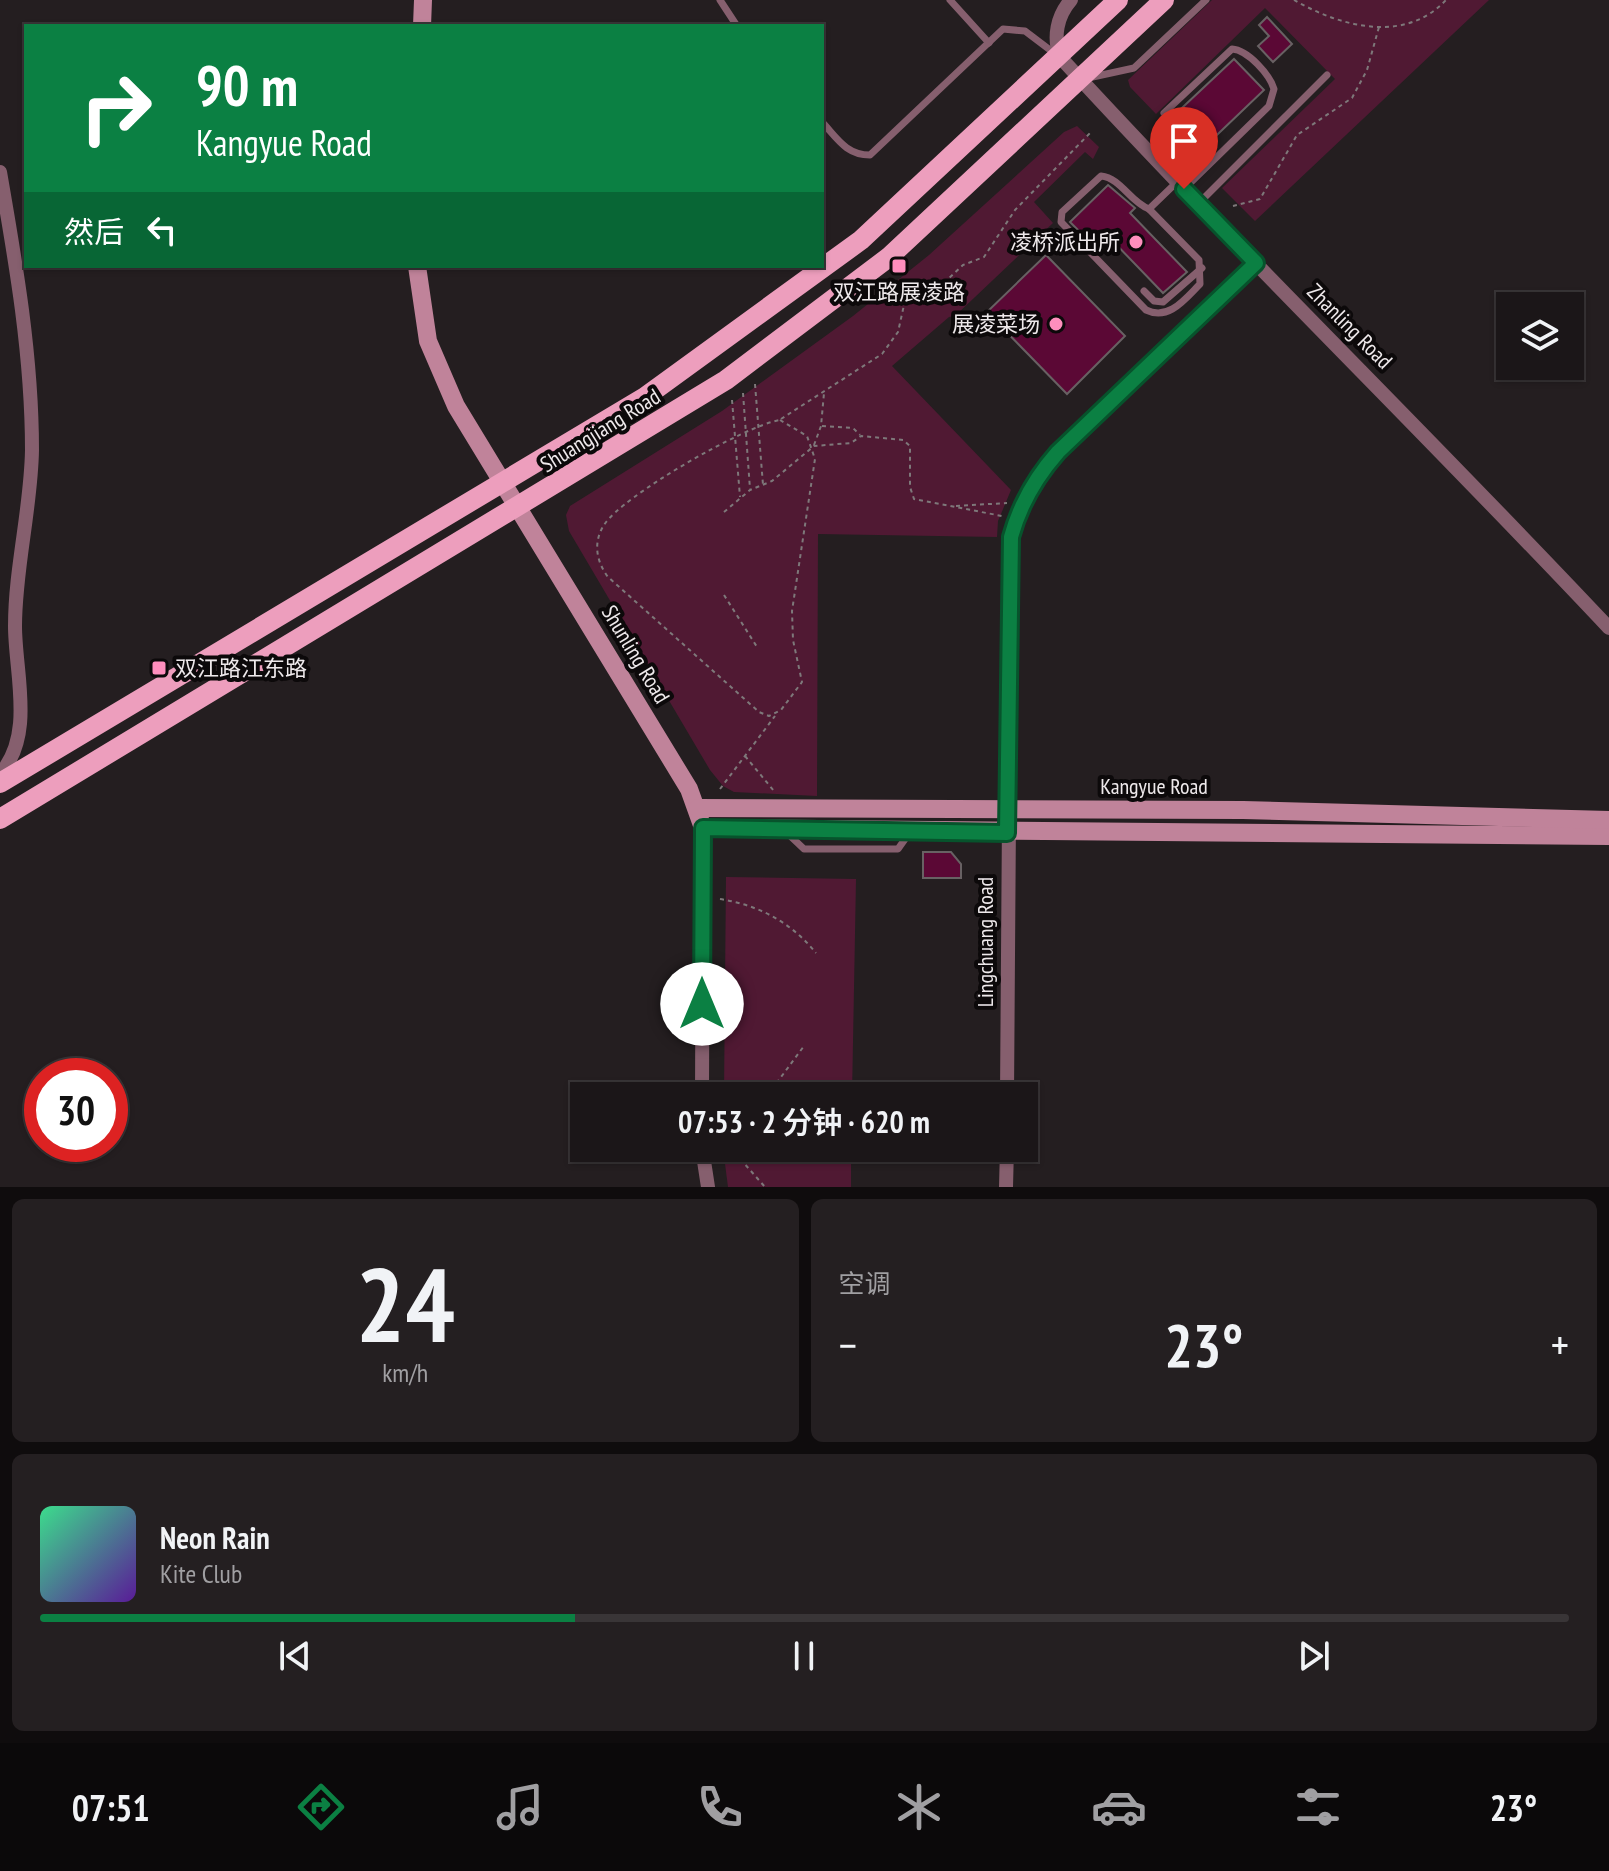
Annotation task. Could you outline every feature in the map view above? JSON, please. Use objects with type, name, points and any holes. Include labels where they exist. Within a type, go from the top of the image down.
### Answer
[{"type":"main road","name":"Shuangjiang Road","points":[[0,783],[645,397],[817,274],[881,222],[1118,0]]},
{"type":"main road","name":"Shuangjiang Road","points":[[0,819],[726,380],[853,287],[1081,80],[1164,0]]},
{"type":"street","points":[[422,24],[423,0]]},
{"type":"street","points":[[1060,57],[1055,43],[1057,29],[1061,13],[1071,0]]},
{"type":"street","name":"Zhanling Road","points":[[1060,57],[1180,186],[1455,463],[1609,628]]},
{"type":"street","points":[[0,172],[23,306],[32,453],[15,625],[20,726],[9,763],[0,774]]},
{"type":"street","name":"Lingchuang Road","points":[[1007,1082],[1011,537],[1018,511],[1043,469],[1058,452],[1256,263]]},
{"type":"street","name":"Shunling Road","points":[[417,268],[428,341],[456,406],[520,507],[698,808],[703,828],[702,1082]]},
{"type":"street","name":"Kangyue Road","points":[[698,808],[1243,810],[1609,820]]},
{"type":"street","points":[[703,828],[1609,836]]},
{"type":"street","points":[[704,1162],[708,1187]]},
{"type":"street","points":[[1006,1187],[1007,1162]]},
{"type":"lane","points":[[720,0],[736,24]]},
{"type":"lane","points":[[950,0],[989,43]]},
{"type":"lane","points":[[1081,80],[1134,68],[1206,0]]},
{"type":"lane","points":[[824,124],[847,150],[856,155],[870,155],[1003,29],[1025,31],[1060,57]]},
{"type":"lane","points":[[1149,209],[1180,186],[1269,106],[1274,89],[1268,77],[1242,51],[1232,49],[1164,113]]},
{"type":"lane","points":[[1198,204],[1327,75]]},
{"type":"lane","points":[[1101,176],[1114,180],[1138,205],[1149,209],[1195,255],[1202,268],[1200,284],[1192,292],[1168,312],[1154,314],[1065,227],[1060,217],[1101,176]]},
{"type":"lane","points":[[1144,291],[1154,301],[1163,302],[1202,268]]},
{"type":"path","points":[[1294,0],[1321,14],[1379,27],[1419,22],[1446,0]]},
{"type":"path","points":[[1233,206],[1260,199],[1297,135],[1352,98],[1367,70],[1379,27]]},
{"type":"path","points":[[776,714],[759,712],[608,577],[597,559],[599,536],[622,505],[735,436],[758,425],[780,420],[824,393],[894,342],[906,296],[946,281],[963,265],[984,257],[1015,210],[1092,131]]},
{"type":"path","points":[[755,384],[763,486]]},
{"type":"path","points":[[743,393],[750,490]]},
{"type":"path","points":[[720,789],[802,682],[793,640],[792,611],[824,393]]},
{"type":"path","points":[[732,400],[740,498]]},
{"type":"path","points":[[780,420],[798,427],[814,446]]},
{"type":"path","points":[[821,426],[853,428],[861,436],[903,440],[910,446],[910,487],[914,499],[1002,516]]},
{"type":"path","points":[[724,512],[814,446],[851,443],[861,436]]},
{"type":"path","points":[[952,507],[1007,503]]},
{"type":"path","points":[[724,595],[757,647]]},
{"type":"path","points":[[745,756],[780,798]]},
{"type":"path","points":[[720,899],[748,904],[784,923],[800,934],[816,953]]},
{"type":"path","points":[[777,1082],[804,1046]]},
{"type":"path","points":[[743,1162],[765,1187]]},
{"type":"shaded area","points":[[1212,0],[1489,0],[1255,221],[1222,188],[1335,79],[1265,8],[1156,114],[1130,87],[1128,80]]},
{"type":"shaded area","points":[[1077,126],[1099,147],[1093,159],[1085,152],[1034,202],[1053,223],[955,316],[949,317],[892,366],[1011,490],[998,521],[997,537],[818,534],[817,796],[734,792],[723,786],[710,770],[569,531],[566,515],[570,506],[722,411],[853,316],[929,255],[1064,132]]},
{"type":"shaded area","points":[[726,877],[856,879],[852,1082],[724,1082]]},
{"type":"shaded area","points":[[725,1162],[851,1162],[851,1187],[728,1187]]},
{"type":"building","points":[[1267,17],[1292,44],[1273,62],[1258,46],[1269,36],[1259,25]]},
{"type":"building","points":[[1234,59],[1264,90],[1198,153],[1168,121]]},
{"type":"building","name":"凌桥派出所","points":[[1108,185],[1135,208],[1130,213],[1187,272],[1163,293],[1108,236],[1096,248],[1070,222]]},
{"type":"building","name":"展凌菜场","points":[[1046,255],[1125,336],[1067,394],[987,312]]},
{"type":"building","points":[[923,852],[951,852],[961,864],[961,878],[923,878]]},
{"type":"place","name":"凌桥派出所","points":[[1136,242]]},
{"type":"place","name":"双江路展凌路","points":[[899,266]]},
{"type":"place","name":"展凌菜场","points":[[1056,324]]},
{"type":"place","name":"双江路江东路","points":[[159,668]]},
{"type":"route","points":[[702,1004],[703,828],[1007,833],[1011,537],[1018,511],[1043,469],[1058,452],[1256,263],[1184,189]]}]
